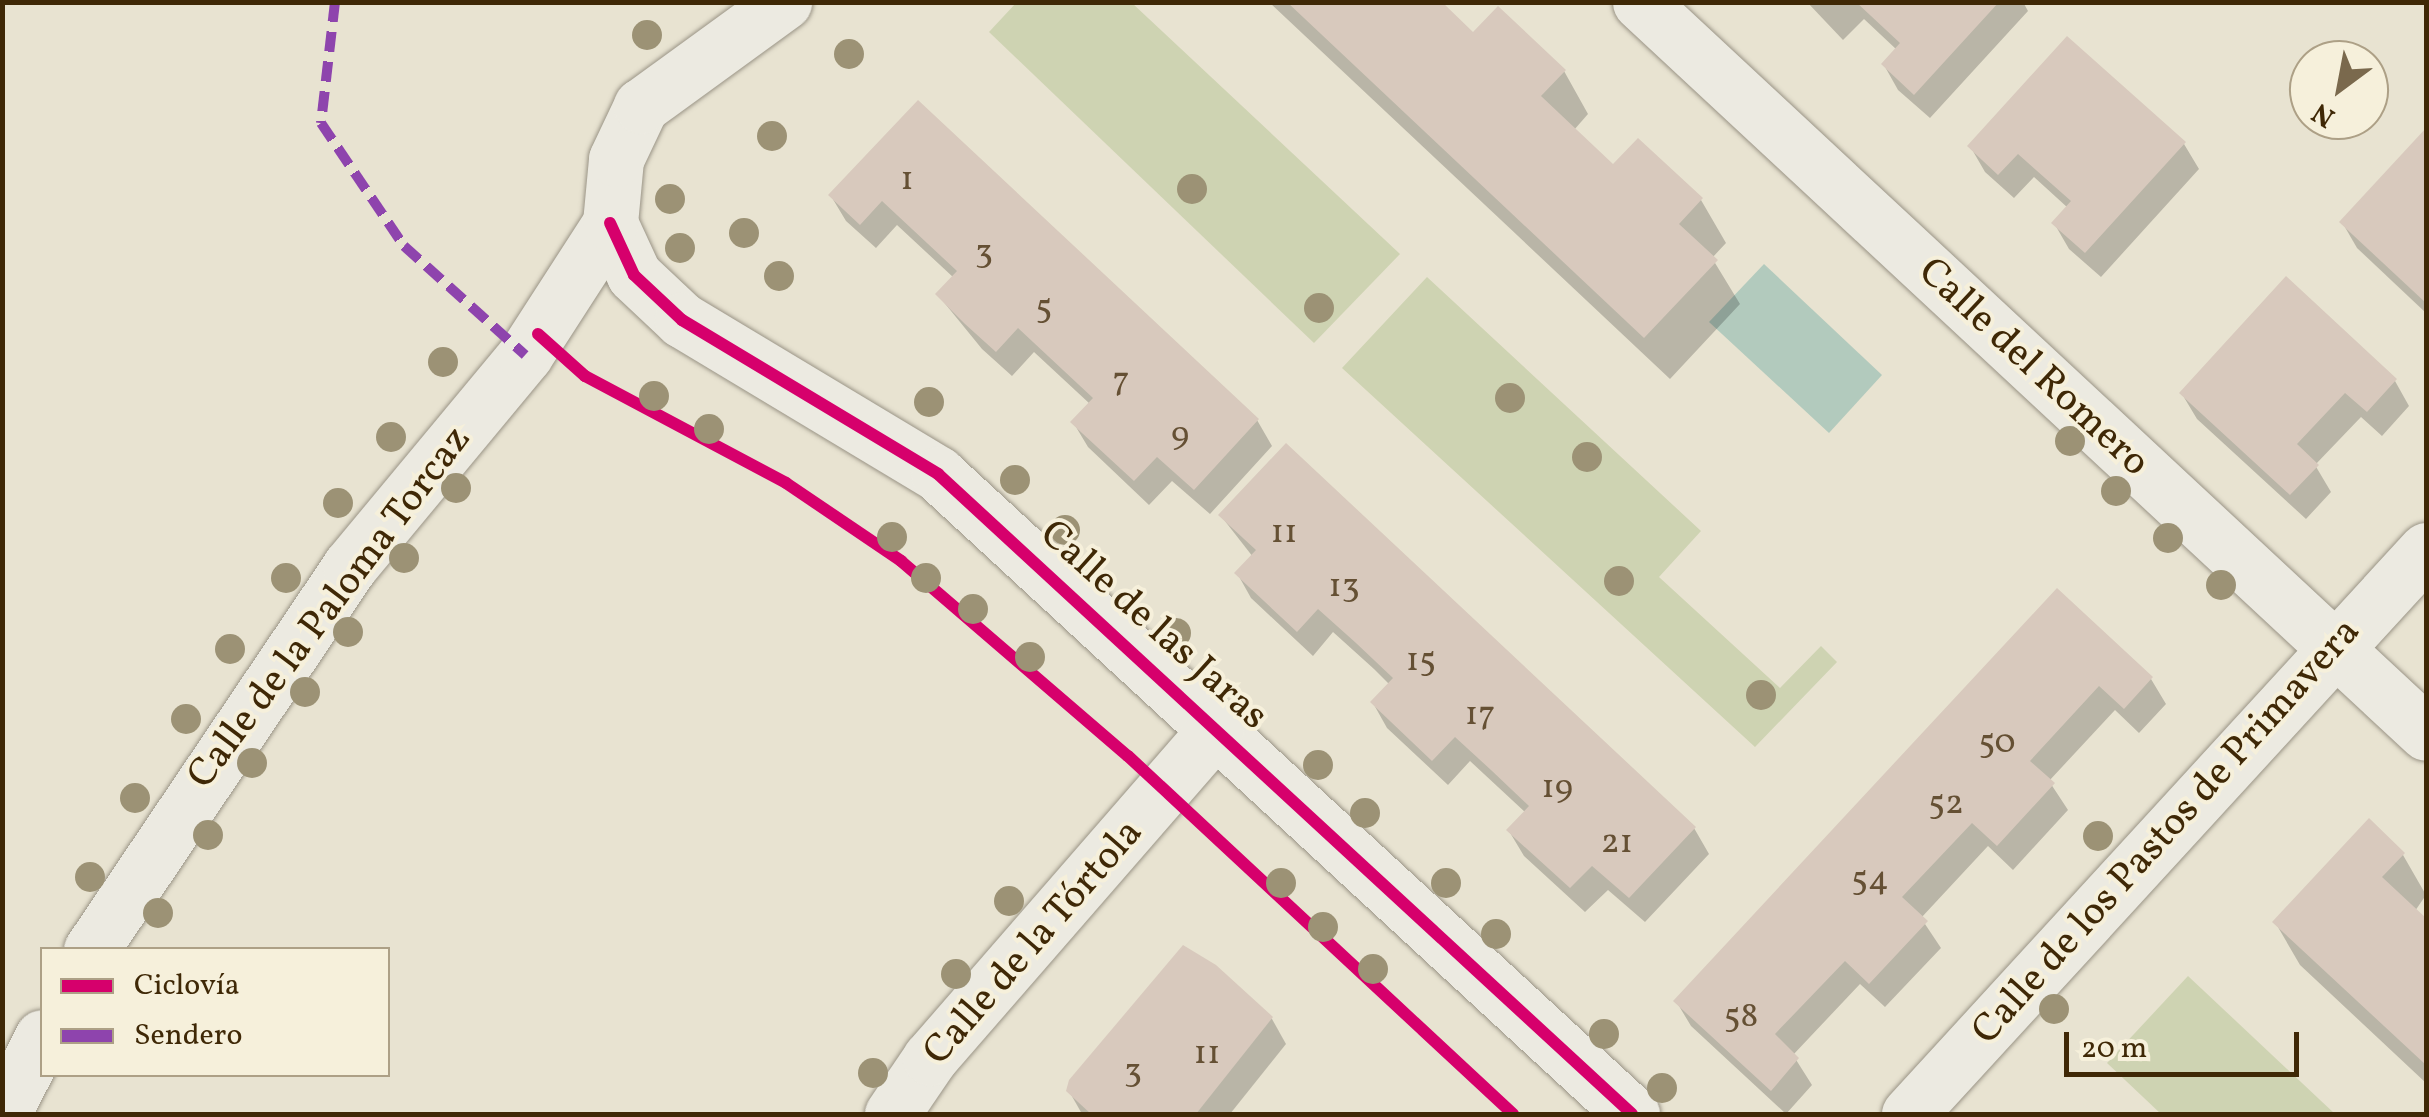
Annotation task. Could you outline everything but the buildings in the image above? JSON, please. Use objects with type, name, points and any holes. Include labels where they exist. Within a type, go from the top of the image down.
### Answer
[{"type":"street","points":[[610,223],[616,159],[641,106],[784,2]]},
{"type":"street","name":"Calle del Romero","points":[[1640,2],[2426,733]]},
{"type":"street","name":"Calle de las Jaras","points":[[610,223],[634,275],[682,320],[938,474],[1632,1114]]},
{"type":"street","name":"Calle de la Paloma Torcaz","points":[[94,947],[350,566],[525,355],[610,223]]},
{"type":"street","name":"Calle de los Pastos de Primavera","points":[[1909,1114],[2426,550]]},
{"type":"street","name":"Calle de la Tórtola","points":[[892,1114],[930,1058],[1216,728]]},
{"type":"street","points":[[3,1114],[40,1041]]},
{"type":"shaded area","points":[[1016,3],[1132,3],[1400,254],[1314,343],[989,32]]},
{"type":"shaded area","points":[[1764,264],[1882,375],[1829,433],[1709,322]]},
{"type":"shaded area","points":[[1427,277],[1701,531],[1659,577],[1780,688],[1821,646],[1837,662],[1755,747],[1342,368]]},
{"type":"shaded area","points":[[2188,976],[2335,1114],[2161,1114],[2107,1063]]},
{"type":"marked path","points":[[335,2],[321,123],[404,246],[525,355]]},
{"type":"cycle path","points":[[610,223],[634,275],[682,320],[938,474],[1632,1114]]},
{"type":"cycle path","points":[[538,334],[585,376],[786,483],[901,561],[1128,756],[1513,1114]]}]
